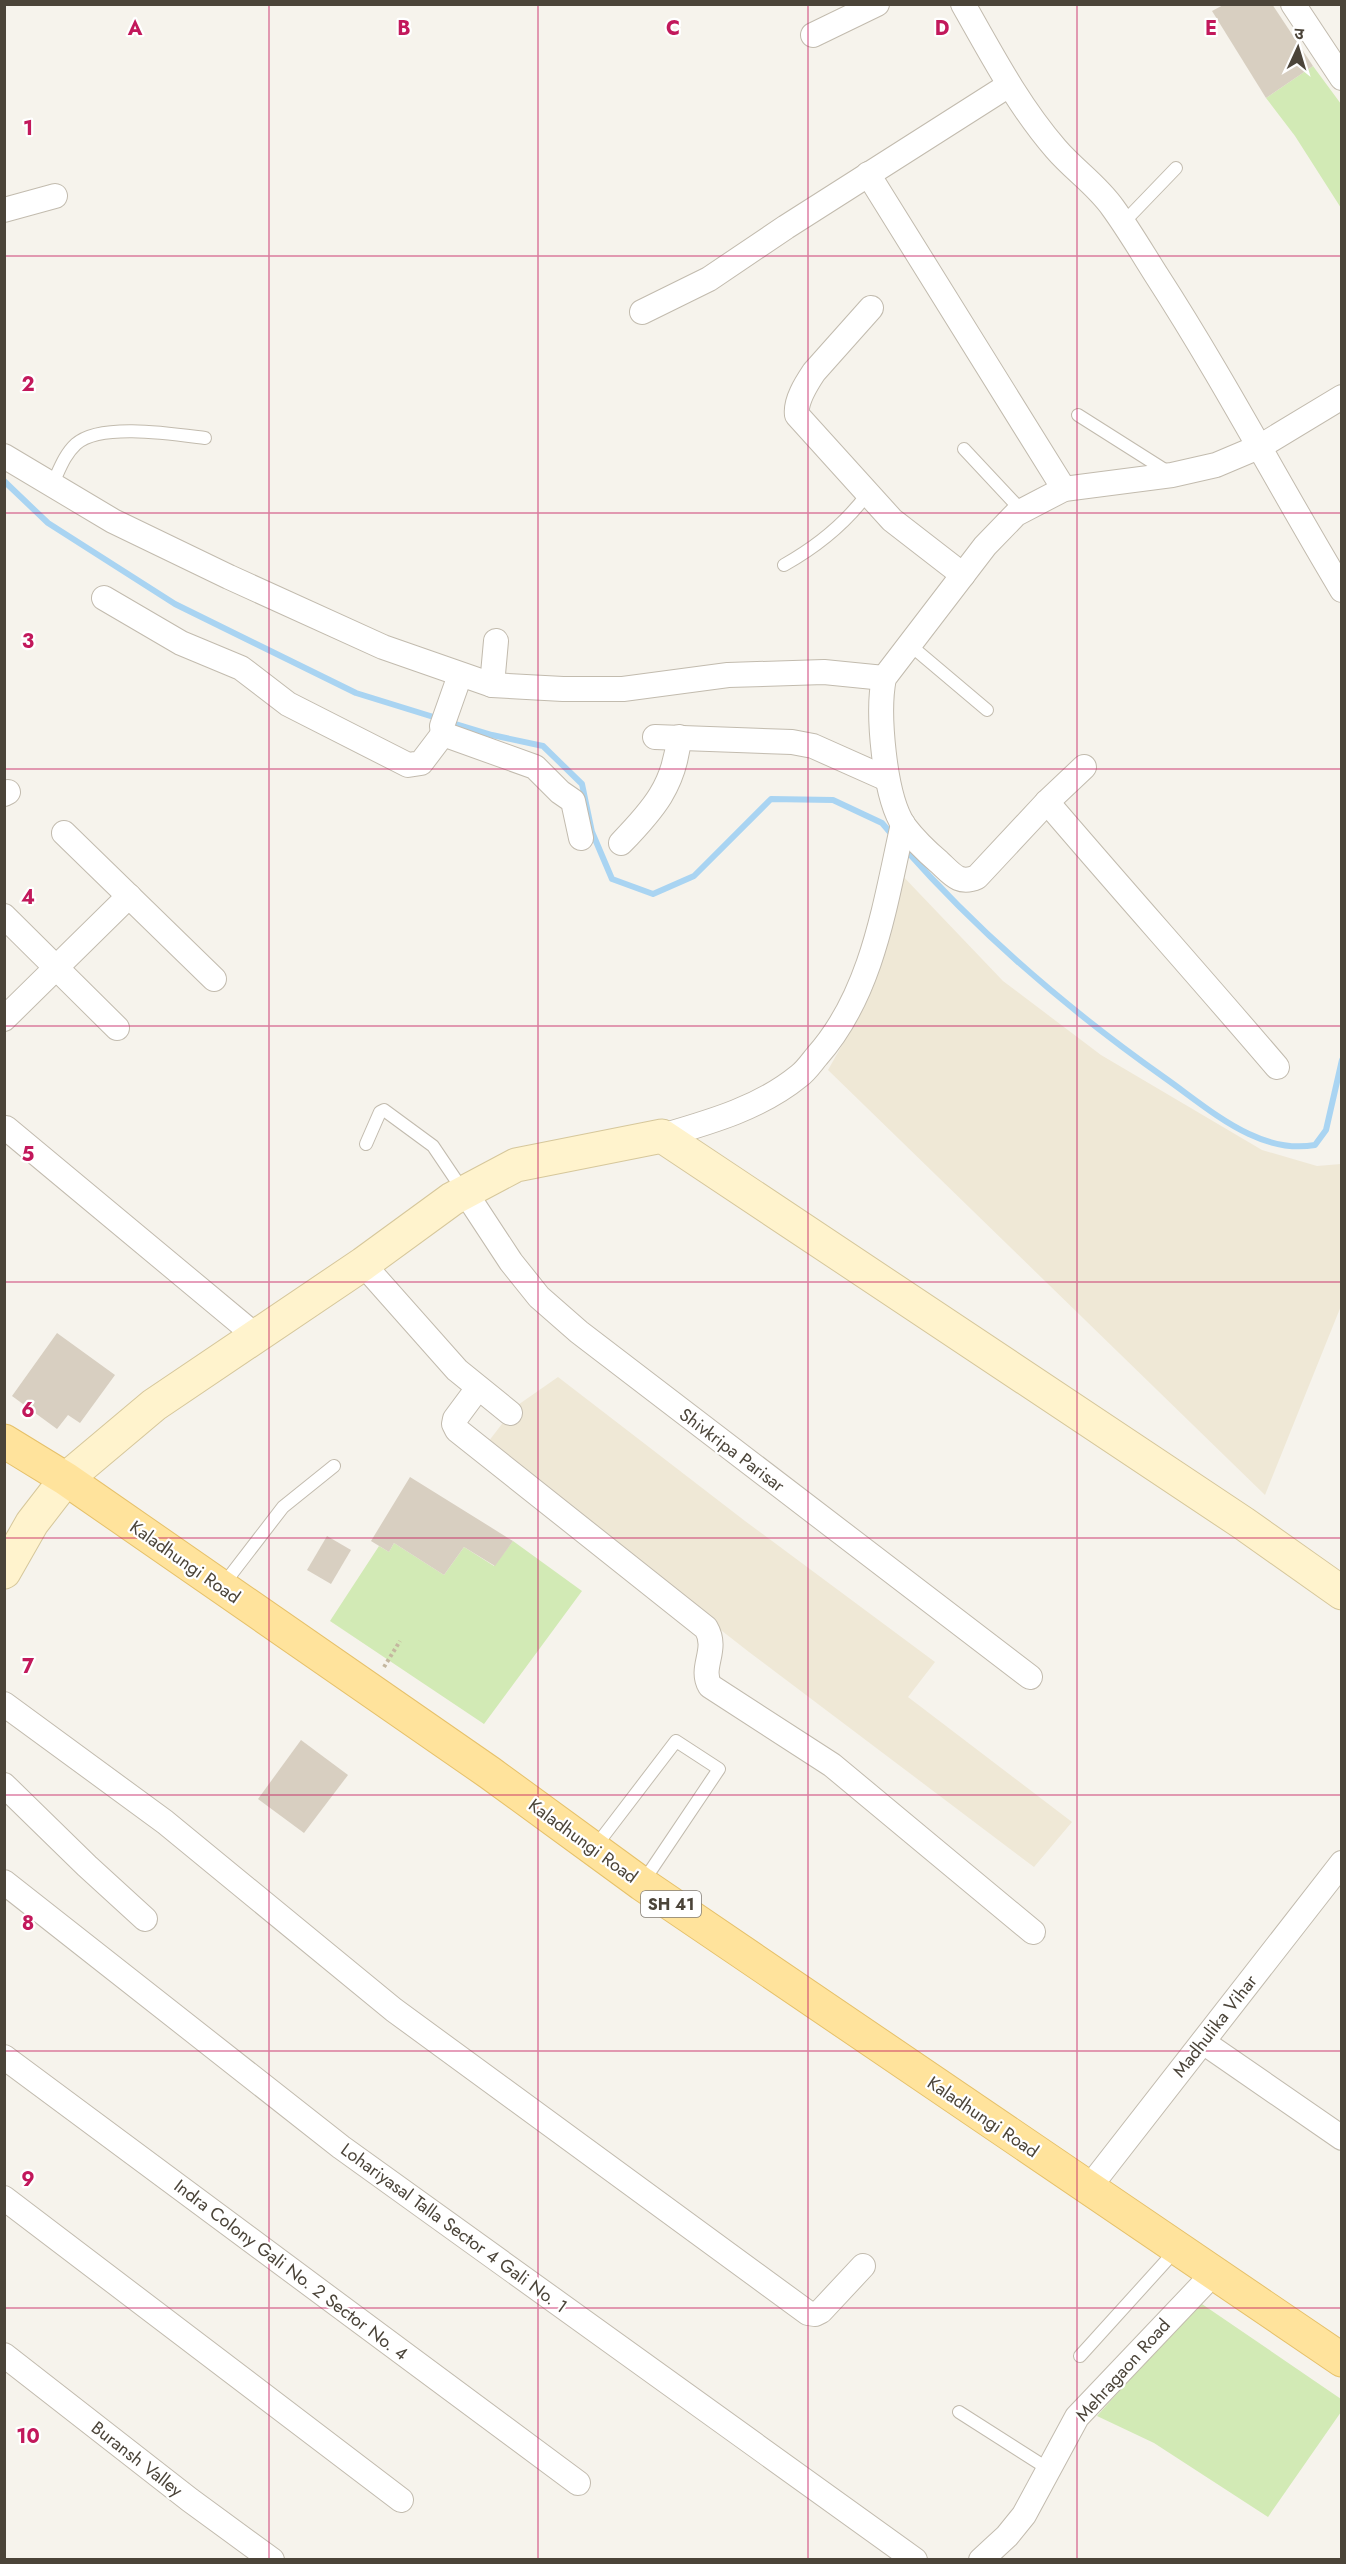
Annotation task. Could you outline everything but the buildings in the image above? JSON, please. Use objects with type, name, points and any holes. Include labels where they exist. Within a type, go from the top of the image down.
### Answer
[{"type":"main road","name":"Kaladhungi Road","points":[[4,1441],[66,1479],[490,1773],[642,1884],[1341,2360]]},
{"type":"street","points":[[813,35],[877,4]]},
{"type":"street","points":[[963,4],[1030,117],[1058,152],[1094,185],[1123,223],[1176,305],[1261,446],[1293,508],[1341,590]]},
{"type":"street","points":[[1293,4],[1341,78]]},
{"type":"street","points":[[642,312],[709,279],[868,174],[1009,85]]},
{"type":"street","points":[[868,174],[1064,489]]},
{"type":"street","points":[[4,210],[55,196]]},
{"type":"street","points":[[871,309],[814,372],[807,383],[796,411],[797,415],[892,520],[963,575]]},
{"type":"street","points":[[1084,767],[1047,802],[977,877],[968,881],[958,879],[923,848],[903,824],[887,779],[881,692],[884,678],[985,546],[1022,511],[1064,489],[1172,475],[1216,465],[1261,446],[1339,404]]},
{"type":"street","points":[[4,456],[113,521],[229,578],[382,647],[492,685],[563,689],[623,689],[728,675],[824,672],[884,678]]},
{"type":"street","points":[[104,598],[181,643],[241,668],[288,704],[408,765],[421,763],[444,722],[460,675]]},
{"type":"street","points":[[492,685],[496,641]]},
{"type":"street","points":[[444,722],[535,767],[560,792],[573,801],[581,838]]},
{"type":"street","points":[[655,736],[792,742],[813,746],[887,779]]},
{"type":"street","points":[[621,843],[643,821],[661,798],[671,778],[679,737]]},
{"type":"street","points":[[1047,802],[1151,923],[1190,964],[1276,1067]]},
{"type":"street","points":[[4,1572],[32,1522],[66,1479],[153,1405],[363,1264],[465,1192],[516,1165],[662,1136],[711,1122],[753,1105],[800,1076],[834,1037],[856,998],[886,904],[903,824]]},
{"type":"street","points":[[64,833],[214,979]]},
{"type":"street","points":[[4,1019],[129,896]]},
{"type":"street","points":[[4,916],[117,1028]]},
{"type":"street","points":[[6,1128],[256,1336]]},
{"type":"street","points":[[662,1136],[1243,1523],[1341,1593]]},
{"type":"street","name":"Shivkripa Parisar","points":[[465,1192],[511,1262],[539,1297],[579,1332],[1030,1677]]},
{"type":"street","points":[[363,1264],[457,1370],[510,1413]]},
{"type":"street","points":[[478,1388],[455,1419],[454,1424],[457,1430],[706,1628],[712,1637],[712,1648],[706,1673],[710,1686],[832,1765],[959,1868],[1033,1932]]},
{"type":"street","points":[[4,1704],[165,1822],[394,2010],[808,2313],[815,2314],[821,2311],[863,2266]]},
{"type":"street","points":[[4,1785],[145,1919]]},
{"type":"street","name":"Madhulika Vihar","points":[[1088,2189],[1339,1872]]},
{"type":"street","name":"Lohariyasal Talla Sector 4 Gali No. 1","points":[[4,1882],[341,2147],[915,2559]]},
{"type":"street","points":[[1203,2042],[1341,2138]]},
{"type":"street","name":"Indra Colony Gali No. 2 Sector No. 4","points":[[4,2056],[579,2483]]},
{"type":"street","points":[[4,2198],[401,2500]]},
{"type":"street","name":"Mehragaon Road","points":[[981,2559],[1007,2536],[1024,2515],[1077,2417],[1213,2274]]},
{"type":"street","name":"Buransh Valley","points":[[4,2355],[190,2500],[272,2559]]},
{"type":"lane","points":[[1123,223],[1176,168]]},
{"type":"lane","points":[[1078,415],[1172,475]]},
{"type":"lane","points":[[52,485],[68,453],[78,442],[94,436],[151,430],[205,438]]},
{"type":"lane","points":[[964,449],[1022,511]]},
{"type":"lane","points":[[784,565],[810,550],[868,493]]},
{"type":"lane","points":[[910,645],[987,710]]},
{"type":"lane","points":[[366,1143],[380,1112],[384,1110],[433,1146],[465,1192]]},
{"type":"lane","points":[[221,1588],[283,1507],[334,1466]]},
{"type":"lane","points":[[594,1848],[676,1741],[719,1769],[642,1884]]},
{"type":"lane","points":[[1080,2356],[1177,2250]]},
{"type":"lane","points":[[959,2412],[1050,2470]]},
{"type":"shaded area","points":[[897,870],[1003,981],[1101,1055],[1262,1150],[1317,1166],[1341,1164],[1341,1306],[1265,1495],[828,1070],[863,1008]]},
{"type":"shaded area","points":[[558,1377],[745,1521],[935,1662],[908,1697],[1072,1822],[1034,1867],[749,1652],[485,1446],[515,1407]]},
{"type":"green space","points":[[1313,66],[1341,104],[1341,208],[1295,136],[1266,98]]},
{"type":"green space","points":[[513,1541],[582,1591],[484,1724],[330,1621],[379,1546],[389,1552],[394,1543],[444,1575],[464,1547],[494,1566]]},
{"type":"green space","points":[[1199,2302],[1341,2399],[1341,2412],[1268,2517],[1154,2443],[1097,2416]]},
{"type":"waterway","points":[[4,481],[48,523],[175,604],[356,693],[440,719]]},
{"type":"waterway","points":[[449,722],[492,735],[543,746],[582,784],[592,832],[612,879],[653,894],[694,876],[771,799],[833,800],[882,823],[894,837]]},
{"type":"waterway","points":[[905,849],[996,942],[1061,999],[1206,1108],[1249,1134],[1281,1145],[1315,1145],[1326,1130],[1342,1060]]}]
